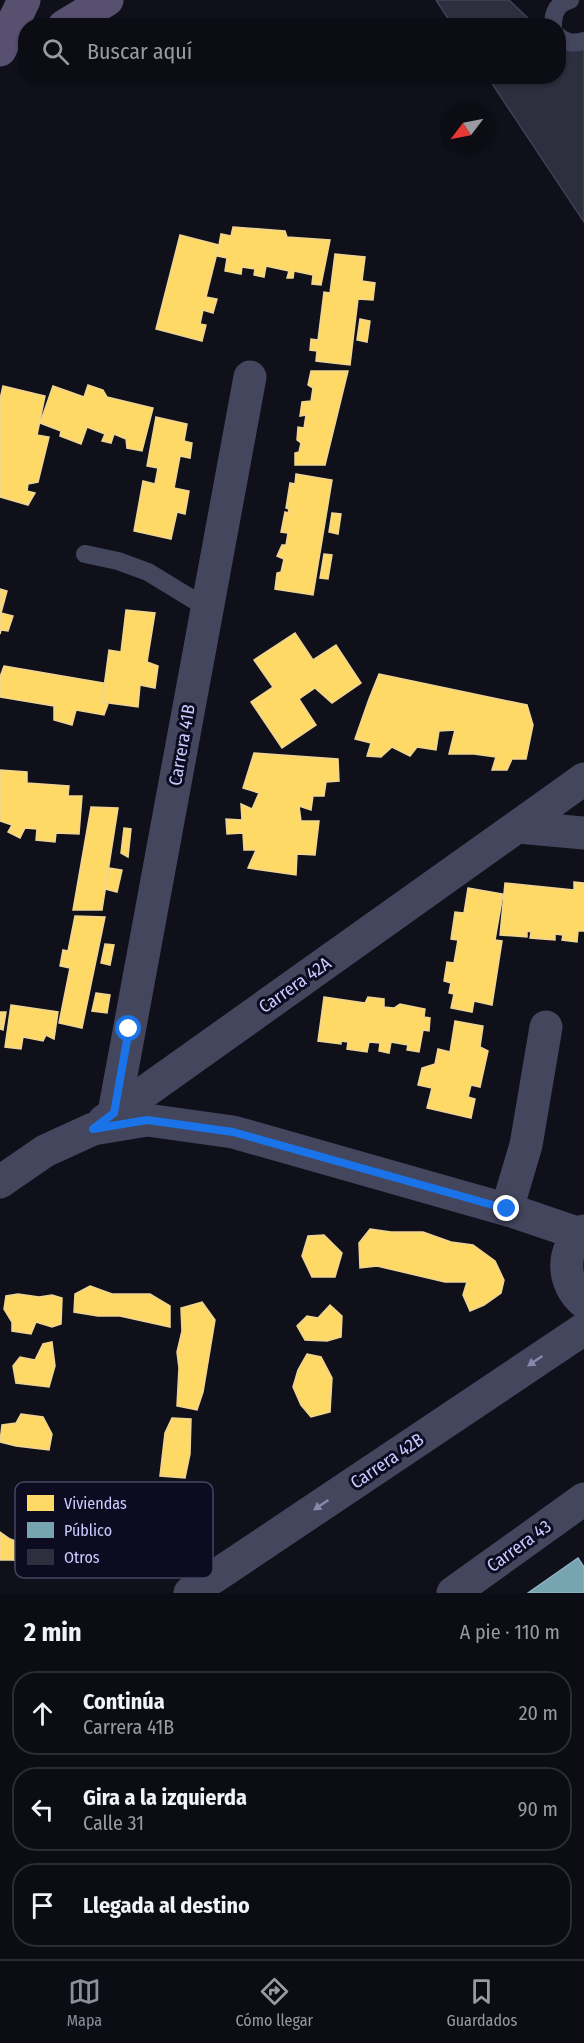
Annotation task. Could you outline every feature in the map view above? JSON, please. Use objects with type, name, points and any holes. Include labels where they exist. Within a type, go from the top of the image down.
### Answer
[{"type":"main road","points":[[0,51],[24,0]]},
{"type":"main road","points":[[77,18],[107,0]]},
{"type":"main road","points":[[0,72],[18,59]]},
{"type":"street","name":"Carrera 41B","points":[[104,1121],[207,608],[250,377]]},
{"type":"street","name":"Carrera 42A","points":[[0,1182],[45,1151],[104,1121],[584,779]]},
{"type":"street","points":[[518,827],[584,833]]},
{"type":"street","points":[[511,1210],[526,1145],[546,1027]]},
{"type":"street","points":[[104,1121],[147,1120],[233,1132],[511,1210],[577,1242],[568,1279],[576,1295],[584,1302]]},
{"type":"street","name":"Carrera 42B","points":[[213,1578],[584,1329]]},
{"type":"street","name":"Carrera 43","points":[[453,1593],[584,1499]]},
{"type":"street","name":"Carrera 42B","points":[[190,1593],[212,1578]]},
{"type":"lane","points":[[553,18],[556,9],[563,2],[570,0]]},
{"type":"lane","points":[[579,0],[584,2]]},
{"type":"lane","points":[[566,41],[581,46]]},
{"type":"lane","points":[[86,554],[118,561],[148,572],[207,608]]},
{"type":"building: Viviendas","points":[[233,227],[285,231],[287,237],[330,240],[321,285],[312,284],[313,275],[294,271],[293,278],[287,278],[289,271],[266,266],[264,277],[254,275],[255,269],[242,267],[241,274],[225,271],[227,258],[217,256],[221,234],[231,236]]},
{"type":"building: Viviendas","points":[[180,235],[219,245],[206,297],[217,299],[213,313],[203,310],[200,324],[206,325],[202,341],[156,329]]},
{"type":"building: Viviendas","points":[[335,254],[365,257],[362,281],[375,283],[373,300],[358,299],[350,365],[316,361],[317,351],[310,350],[311,339],[318,340],[324,292],[330,293]]},
{"type":"building: Viviendas","points":[[360,319],[370,321],[367,342],[357,340]]},
{"type":"building: Viviendas","points":[[311,371],[348,371],[325,465],[295,465],[295,453],[299,452],[301,443],[297,440],[298,427],[304,428],[306,415],[300,416],[302,402],[311,401],[313,388],[308,385]]},
{"type":"building: Viviendas","points":[[88,385],[103,390],[107,397],[153,408],[142,451],[127,448],[126,439],[114,434],[111,443],[102,441],[105,434],[87,427],[81,444],[60,436],[61,431],[40,423],[53,386],[84,397]]},
{"type":"building: Viviendas","points":[[3,386],[45,396],[37,435],[49,437],[38,482],[28,484],[27,491],[35,493],[28,505],[0,497],[0,399]]},
{"type":"building: Viviendas","points":[[156,417],[187,424],[184,441],[192,443],[190,458],[180,456],[174,488],[189,491],[185,514],[177,512],[171,539],[134,531],[143,481],[155,484],[158,468],[147,466]]},
{"type":"building: Viviendas","points":[[296,474],[332,480],[313,595],[275,589],[277,573],[281,572],[284,559],[277,556],[282,545],[286,545],[288,533],[281,532],[285,512],[288,513],[289,509],[286,508],[290,483],[295,484]]},
{"type":"building: Viviendas","points":[[332,513],[341,514],[338,534],[329,532]]},
{"type":"building: Viviendas","points":[[324,554],[332,555],[328,579],[320,578]]},
{"type":"building: Viviendas","points":[[0,589],[7,591],[1,613],[13,616],[8,631],[1,630],[0,634]]},
{"type":"building: Viviendas","points":[[126,610],[155,613],[147,662],[158,666],[155,688],[140,685],[138,707],[102,702],[109,650],[121,652]]},
{"type":"building: Viviendas","points":[[295,633],[313,660],[336,645],[361,683],[332,703],[315,688],[299,699],[316,725],[282,748],[251,702],[273,687],[254,660]]},
{"type":"building: Viviendas","points":[[4,666],[104,683],[102,702],[108,704],[104,715],[76,710],[72,725],[54,720],[54,706],[0,697],[0,677]]},
{"type":"building: Viviendas","points":[[379,674],[527,705],[533,725],[526,759],[512,759],[507,770],[492,770],[496,757],[449,754],[455,730],[439,731],[436,750],[417,747],[410,756],[392,747],[381,757],[367,756],[371,743],[355,739]]},
{"type":"building: Viviendas","points":[[254,753],[338,759],[339,781],[326,782],[324,796],[313,796],[311,810],[299,806],[301,821],[319,821],[315,855],[297,854],[296,875],[248,868],[256,850],[244,850],[243,833],[227,834],[226,819],[242,820],[241,804],[252,809],[259,793],[243,788]]},
{"type":"building: Viviendas","points":[[0,770],[27,772],[27,783],[69,786],[68,796],[82,796],[79,834],[56,833],[55,842],[36,840],[37,829],[25,828],[20,838],[8,832],[12,825],[0,821]]},
{"type":"building: Viviendas","points":[[91,807],[118,808],[102,910],[73,910]]},
{"type":"building: Viviendas","points":[[124,828],[131,829],[128,857],[121,853]]},
{"type":"building: Viviendas","points":[[109,868],[122,870],[117,892],[105,889]]},
{"type":"building: Viviendas","points":[[574,882],[584,883],[584,931],[578,931],[577,942],[562,940],[563,935],[555,934],[555,940],[530,938],[531,932],[527,931],[527,937],[500,935],[505,883],[574,890]]},
{"type":"building: Viviendas","points":[[468,888],[503,894],[495,940],[502,941],[492,1005],[474,1001],[472,1012],[451,1008],[454,994],[449,993],[451,983],[444,981],[447,962],[454,963],[458,940],[451,939],[455,912],[464,913]]},
{"type":"building: Viviendas","points":[[75,916],[105,917],[82,1028],[59,1023],[70,968],[60,966],[63,950],[68,951]]},
{"type":"building: Viviendas","points":[[105,944],[114,945],[110,965],[101,963]]},
{"type":"building: Viviendas","points":[[96,993],[110,995],[107,1013],[92,1011]]},
{"type":"building: Viviendas","points":[[324,997],[365,1003],[368,997],[384,999],[384,1007],[394,1008],[400,1004],[425,1009],[424,1017],[430,1018],[429,1031],[423,1030],[419,1052],[407,1050],[408,1045],[391,1042],[389,1053],[379,1051],[380,1043],[369,1042],[367,1052],[347,1049],[348,1042],[341,1041],[341,1044],[318,1041]]},
{"type":"building: Viviendas","points":[[11,1005],[58,1012],[54,1039],[46,1035],[43,1041],[23,1037],[21,1049],[5,1047]]},
{"type":"building: Viviendas","points":[[0,1012],[6,1012],[3,1030],[0,1029]]},
{"type":"building: Viviendas","points":[[455,1021],[483,1026],[480,1047],[488,1051],[480,1087],[471,1085],[468,1097],[475,1099],[471,1118],[427,1108],[432,1088],[418,1085],[422,1068],[435,1064],[438,1049],[450,1052]]},
{"type":"building: Viviendas","points":[[370,1229],[391,1232],[423,1232],[451,1242],[473,1245],[495,1261],[504,1280],[501,1293],[484,1305],[470,1311],[463,1295],[467,1282],[445,1282],[377,1266],[360,1268],[359,1243]]},
{"type":"building: Viviendas","points":[[324,1235],[342,1253],[335,1277],[312,1277],[302,1256],[308,1236]]},
{"type":"building: Viviendas","points":[[90,1286],[112,1294],[150,1294],[170,1306],[170,1327],[120,1316],[98,1316],[74,1312],[75,1294]]},
{"type":"building: Viviendas","points":[[18,1294],[39,1297],[52,1295],[62,1298],[61,1324],[52,1327],[36,1322],[31,1334],[12,1331],[12,1322],[4,1309],[6,1296]]},
{"type":"building: Viviendas","points":[[202,1302],[215,1320],[203,1392],[197,1410],[177,1406],[179,1368],[177,1352],[182,1331],[181,1308]]},
{"type":"building: Viviendas","points":[[330,1305],[342,1316],[341,1337],[327,1341],[305,1340],[297,1326],[307,1316],[318,1318]]},
{"type":"building: Viviendas","points":[[52,1342],[55,1366],[49,1387],[16,1383],[13,1366],[20,1357],[35,1360],[43,1344]]},
{"type":"building: Viviendas","points":[[307,1354],[321,1357],[332,1378],[330,1412],[311,1417],[301,1405],[293,1387],[298,1370]]},
{"type":"building: Viviendas","points":[[21,1414],[43,1417],[52,1434],[49,1450],[0,1442],[2,1425],[16,1423]]},
{"type":"building: Viviendas","points":[[172,1418],[191,1419],[190,1454],[185,1478],[160,1476],[165,1433]]},
{"type":"building: Viviendas","points":[[0,1532],[15,1541],[15,1561],[0,1560]]},
{"type":"building: Público","points":[[578,1558],[584,1567],[584,1593],[528,1593]]},
{"type":"building: Otros","points":[[436,0],[509,0],[528,18],[448,18]]},
{"type":"building: Otros","points":[[584,40],[584,222],[492,84],[566,84],[566,45]]},
{"type":"route","points":[[129,1029],[114,1113],[93,1129],[147,1120],[233,1132],[507,1209]]}]
